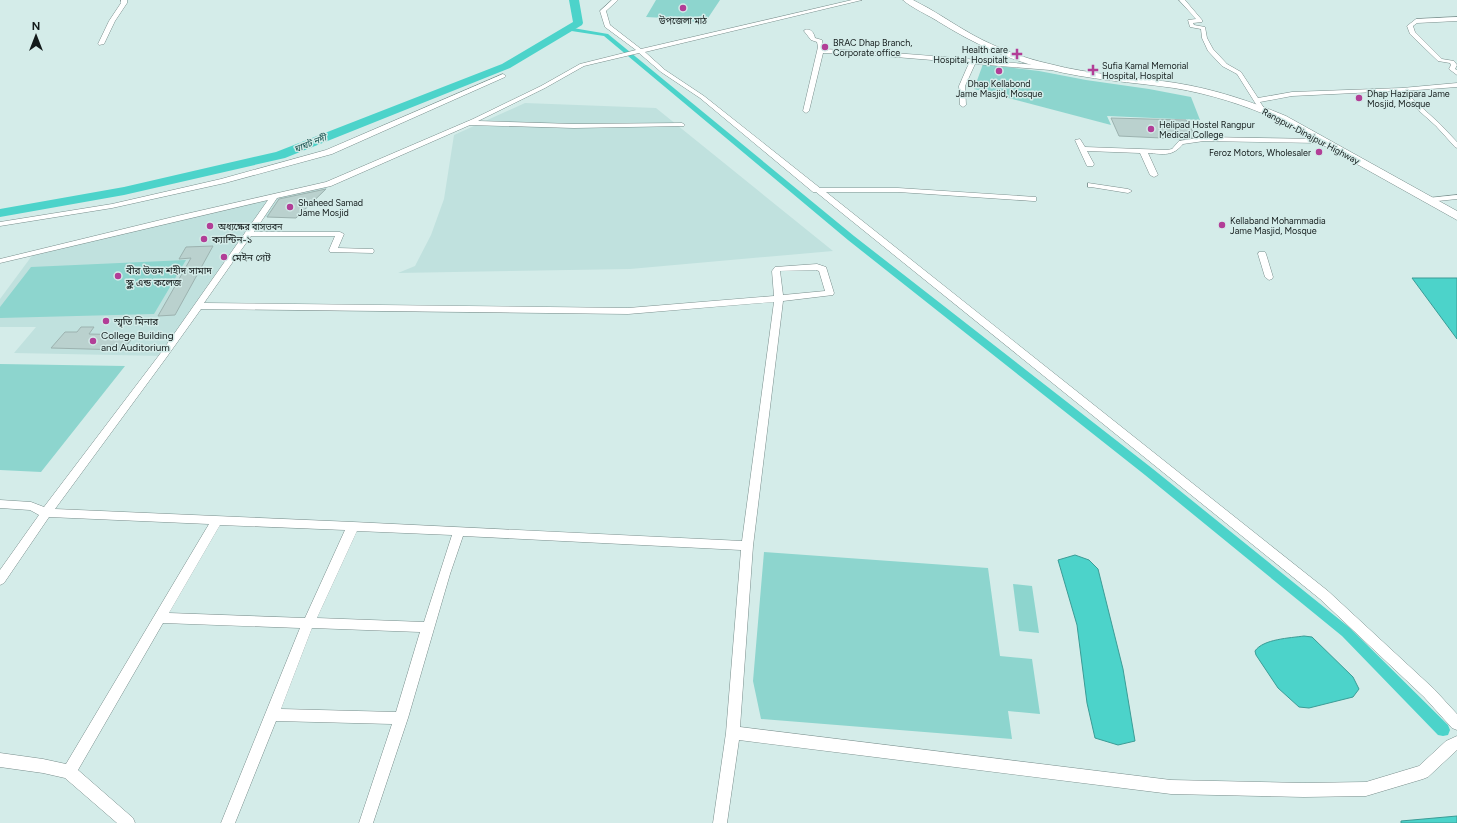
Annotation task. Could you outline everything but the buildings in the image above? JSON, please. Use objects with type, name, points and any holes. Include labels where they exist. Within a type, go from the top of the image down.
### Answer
[{"type":"highway","name":"Rangpur-Dinajpur Highway","points":[[908,0],[971,37],[1001,52],[1050,68],[1192,89],[1259,105],[1457,216]]},
{"type":"street","points":[[100,44],[112,21],[124,3],[124,0]]},
{"type":"street","points":[[615,0],[603,11],[607,26],[663,71],[702,97],[816,190],[1324,595],[1429,693],[1457,724]]},
{"type":"street","points":[[0,262],[177,218],[328,184],[470,123],[543,87],[582,65],[622,54],[859,0]]},
{"type":"street","points":[[1182,0],[1200,21],[1190,21],[1192,26],[1203,28],[1205,32],[1204,39],[1212,54],[1234,72],[1239,73],[1259,105],[1272,96],[1457,85]]},
{"type":"street","points":[[1457,18],[1416,21],[1410,26],[1412,33],[1440,60],[1452,62],[1454,65],[1452,69],[1457,73]]},
{"type":"street","points":[[806,111],[820,41],[812,39],[811,34],[807,31]]},
{"type":"street","points":[[819,51],[973,61],[1050,68]]},
{"type":"street","points":[[963,105],[962,86],[973,61]]},
{"type":"street","points":[[0,224],[112,206],[222,181],[329,152],[503,76]]},
{"type":"street","points":[[1400,89],[1400,91],[1438,125],[1457,146]]},
{"type":"street","points":[[470,123],[574,126],[682,125]]},
{"type":"street","points":[[1078,140],[1090,164]]},
{"type":"street","points":[[1083,149],[1171,151],[1174,150],[1181,142],[1190,140],[1321,141]]},
{"type":"street","points":[[1143,151],[1154,176]]},
{"type":"street","points":[[1091,186],[1128,191]]},
{"type":"street","points":[[816,190],[861,188],[891,189],[1033,198]]},
{"type":"street","points":[[0,580],[46,513],[163,356],[274,197]]},
{"type":"street","points":[[1428,200],[1457,197]]},
{"type":"street","points":[[248,234],[340,234],[333,250],[370,251]]},
{"type":"street","points":[[1262,254],[1270,277]]},
{"type":"street","points":[[198,306],[628,311],[677,309],[779,298],[830,292],[823,269],[817,267],[778,269],[776,271],[779,298],[747,546],[734,733],[720,823]]},
{"type":"street","points":[[0,504],[31,506],[46,513],[353,526],[747,546]]},
{"type":"street","points":[[69,772],[158,618],[218,520]]},
{"type":"street","points":[[228,823],[270,715],[308,624],[353,526]]},
{"type":"street","points":[[366,823],[401,718],[427,627],[459,531]]},
{"type":"street","points":[[158,618],[427,627]]},
{"type":"street","points":[[270,715],[401,718]]},
{"type":"street","points":[[734,733],[1171,787],[1304,790],[1366,789],[1423,772],[1450,746],[1457,743]]},
{"type":"street","points":[[0,760],[43,766],[69,772],[128,823]]},
{"type":"shaded area","name":"উপজেলা মাঠ","points":[[656,0],[720,0],[706,21],[665,23],[665,18],[646,17]]},
{"type":"shaded area","points":[[983,64],[1039,71],[1191,97],[1200,120],[1107,116],[1111,125],[974,89]]},
{"type":"shaded area","points":[[525,103],[656,108],[833,251],[630,269],[398,273],[415,266],[431,235],[444,199],[454,135]]},
{"type":"shaded area","name":"বীর উত্তম শহীদ সামাদ স্কুল এন্ড কলেজ","points":[[328,184],[327,188],[296,218],[260,217],[164,356],[14,353],[36,327],[0,327],[0,299],[34,253]]},
{"type":"shaded area","points":[[186,260],[154,314],[0,318],[0,307],[31,267]]},
{"type":"shaded area","points":[[1412,278],[1457,278],[1457,339]]},
{"type":"shaded area","points":[[0,364],[125,366],[41,472],[0,470]]},
{"type":"shaded area","points":[[764,552],[988,568],[1000,656],[1032,659],[1040,714],[1008,711],[1012,739],[761,719],[753,681]]},
{"type":"shaded area","points":[[1075,555],[1089,560],[1098,569],[1123,669],[1135,741],[1118,745],[1095,738],[1087,703],[1077,625],[1058,560]]},
{"type":"shaded area","points":[[1013,584],[1032,586],[1039,633],[1019,631]]},
{"type":"shaded area","points":[[1304,636],[1312,637],[1353,677],[1359,689],[1353,697],[1309,708],[1299,707],[1278,688],[1256,655],[1255,651],[1264,644],[1270,642],[1284,638]]},
{"type":"shaded area","points":[[1457,816],[1457,823],[1401,823],[1401,821]]},
{"type":"waterway","name":"ঘাঘট নদী","points":[[0,213],[124,191],[280,155],[506,66],[578,23],[574,0]]},
{"type":"waterway","points":[[567,29],[606,35],[851,238],[1149,472],[1346,632],[1443,730]]},
{"type":"place","name":"উপজেলা মাঠ","points":[[683,8]]},
{"type":"place","name":"BRAC Dhap Branch, Corporate office","points":[[825,47]]},
{"type":"place","name":"Health care Hospital, Hospitalt","points":[[1017,54]]},
{"type":"place","name":"Sufia Kamal Memorial Hospital, Hospital","points":[[1093,70]]},
{"type":"place","name":"Dhap Kellabond Jame Masjid, Mosque","points":[[999,71]]},
{"type":"place","name":"Dhap Hazipara Jame Mosjid, Mosque","points":[[1359,98]]},
{"type":"place","name":"Helipad Hostel Rangpur Medical College","points":[[1151,129]]},
{"type":"place","name":"Feroz Motors, Wholesaler","points":[[1319,152]]},
{"type":"place","name":"Shaheed Samad Jame Mosjid","points":[[290,207]]},
{"type":"place","name":"Kellaband Mohammadia Jame Masjid, Mosque","points":[[1222,225]]},
{"type":"place","name":"অধ্যক্ষের বাসভবন","points":[[210,226]]},
{"type":"place","name":"ক্যান্টিন-১","points":[[204,239]]},
{"type":"place","name":"মেইন গেট","points":[[224,257]]},
{"type":"place","name":"বীর উত্তম শহীদ সামাদ স্কুল এন্ড কলেজ","points":[[118,276]]},
{"type":"place","name":"স্মৃতি মিনার","points":[[106,321]]},
{"type":"place","name":"College Building and Auditorium","points":[[93,341]]}]
